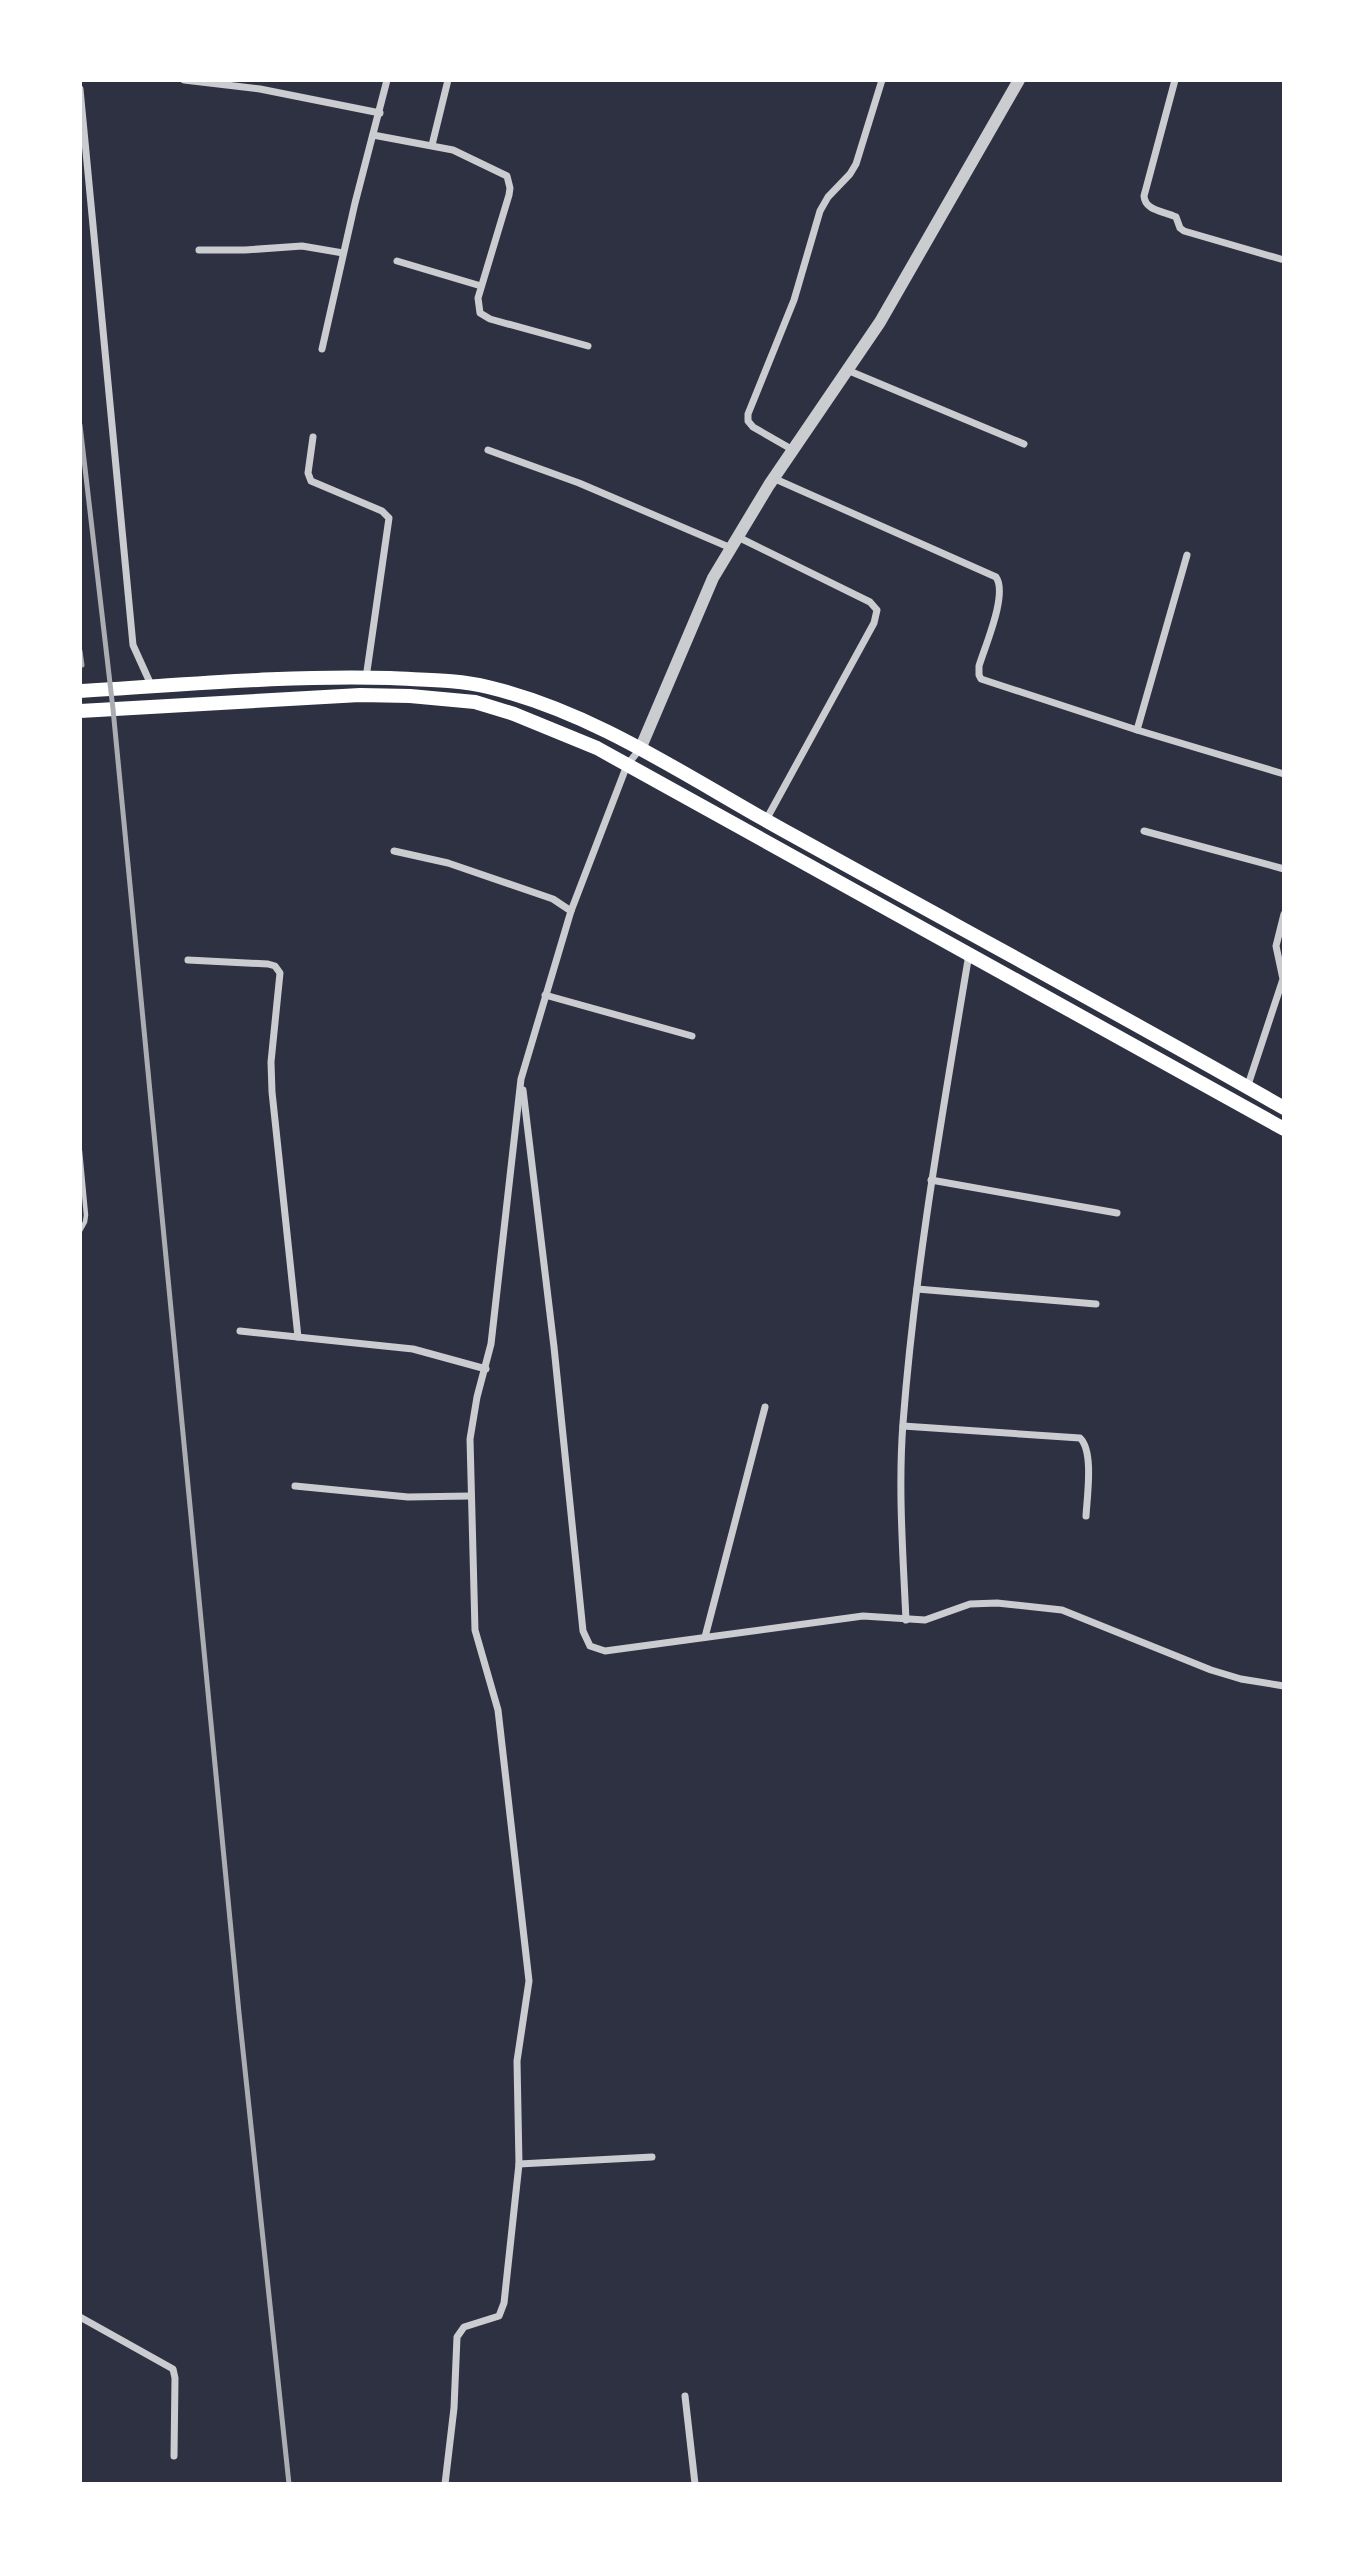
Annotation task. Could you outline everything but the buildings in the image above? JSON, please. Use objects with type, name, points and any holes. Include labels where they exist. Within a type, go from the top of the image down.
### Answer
[{"type":"main road","points":[[80,691],[366,678],[456,681],[488,687],[583,719],[641,747],[766,820],[1130,1020],[1283,1108]]},
{"type":"main road","points":[[80,711],[360,695],[475,702],[561,732],[627,765],[1283,1129]]},
{"type":"street","points":[[184,80],[260,89],[380,113]]},
{"type":"street","points":[[321,349],[387,80]]},
{"type":"street","points":[[432,145],[448,80]]},
{"type":"street","points":[[793,450],[753,427],[748,421],[748,414],[790,312],[820,211],[828,197],[856,164],[882,80]]},
{"type":"street","points":[[445,2483],[454,2408],[457,2337],[464,2327],[493,2319],[502,2311],[519,2164],[517,2061],[528,1992],[528,1965],[498,1710],[475,1630],[470,1496],[473,1417],[491,1344],[521,1079],[571,911],[627,765],[641,747],[713,578],[773,478],[880,322],[1019,80]]},
{"type":"street","points":[[1175,80],[1144,196],[1145,203],[1176,217],[1184,231],[1283,260]]},
{"type":"street","points":[[80,89],[132,645],[152,687]]},
{"type":"street","points":[[373,135],[432,145],[471,157],[501,172],[509,182],[509,195],[477,302],[480,313],[485,317],[587,346]]},
{"type":"street","points":[[199,250],[302,246],[344,253]]},
{"type":"street","points":[[397,261],[481,286]]},
{"type":"street","points":[[847,370],[1024,444]]},
{"type":"street","points":[[313,437],[308,473],[311,481],[382,511],[390,518],[366,678]]},
{"type":"street","points":[[488,450],[735,542],[870,602],[877,610],[874,623],[766,820]]},
{"type":"street","points":[[773,478],[996,577],[1000,586],[1000,598],[979,666],[981,679],[1283,774]]},
{"type":"street","points":[[1137,730],[1187,555]]},
{"type":"street","points":[[1144,831],[1283,869]]},
{"type":"street","points":[[394,851],[448,863],[553,899],[571,911]]},
{"type":"street","points":[[1247,1088],[1283,979],[1276,946],[1283,914]]},
{"type":"street","points":[[906,1620],[902,1519],[903,1426],[931,1180],[970,954]]},
{"type":"street","points":[[188,961],[268,964],[275,966],[279,973],[271,1062],[272,1092],[298,1337]]},
{"type":"street","points":[[545,995],[692,1036]]},
{"type":"street","points":[[521,1079],[554,1347],[585,1640],[596,1649],[605,1651],[863,1616],[926,1619],[983,1603],[1062,1610],[1211,1670],[1241,1679],[1283,1686]]},
{"type":"street","points":[[931,1180],[1117,1213]]},
{"type":"street","points":[[917,1289],[1096,1304]]},
{"type":"street","points":[[240,1331],[413,1349],[485,1369]]},
{"type":"street","points":[[705,1637],[765,1406]]},
{"type":"street","points":[[903,1426],[1080,1438],[1087,1447],[1088,1455],[1086,1516]]},
{"type":"street","points":[[295,1486],[408,1497],[470,1496]]},
{"type":"street","points":[[519,2164],[652,2157]]},
{"type":"street","points":[[80,2317],[173,2369],[174,2456]]},
{"type":"street","points":[[685,2396],[695,2483]]},
{"type":"lane","points":[[80,1151],[86,1214],[80,1231]]},
{"type":"railway","points":[[80,425],[113,709],[239,2013],[289,2484]]},
{"type":"railway","points":[[80,651],[82,665]]}]
